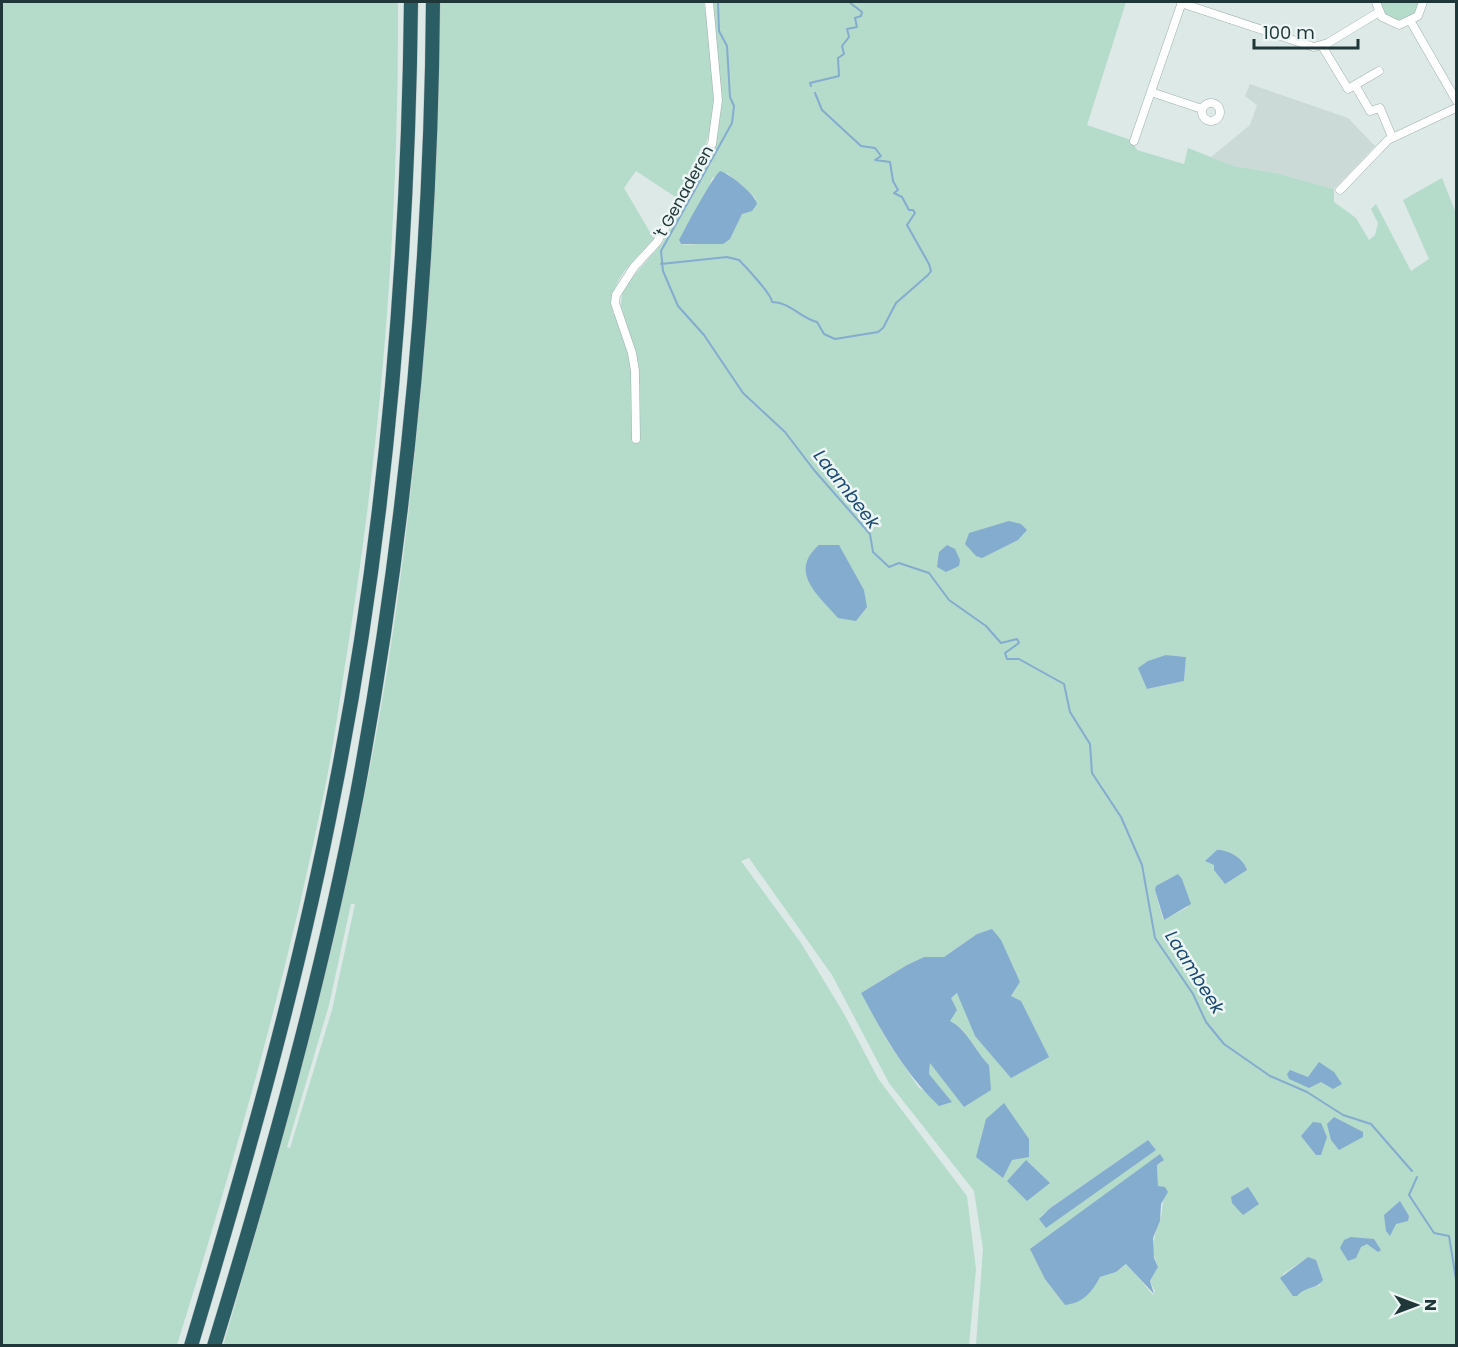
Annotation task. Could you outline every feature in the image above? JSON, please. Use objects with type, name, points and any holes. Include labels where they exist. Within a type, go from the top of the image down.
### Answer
[{"type":"highway","points":[[191,1346],[246,1159],[306,926],[359,658],[393,386],[405,203],[411,2]]},
{"type":"highway","points":[[214,1346],[260,1196],[298,1053],[352,818],[381,660],[405,480],[423,296],[433,2]]},
{"type":"street","name":"'t Genaderen","points":[[636,439],[635,371],[632,352],[615,303],[616,294],[628,275],[657,242],[712,144],[718,100],[710,2]]},
{"type":"street","points":[[1134,141],[1182,2],[1314,47],[1322,46],[1379,12]]},
{"type":"street","points":[[1376,2],[1379,12],[1393,24],[1412,21],[1420,12],[1423,2]]},
{"type":"street","points":[[1412,21],[1456,100]]},
{"type":"street","points":[[1322,46],[1348,89],[1379,71]]},
{"type":"street","points":[[1355,86],[1370,111],[1380,108],[1392,137]]},
{"type":"street","points":[[1152,92],[1202,109]]},
{"type":"street","points":[[1340,190],[1373,153],[1392,137],[1456,108]]},
{"type":"shaded area","points":[[1250,84],[1348,118],[1375,146],[1334,189],[1276,173],[1233,166],[1211,157],[1250,125],[1257,105],[1245,96]]},
{"type":"green space","points":[[2,2],[398,2],[391,252],[378,418],[358,583],[333,742],[310,859],[277,999],[239,1138],[177,1345],[2,1345]]},
{"type":"green space","points":[[439,2],[704,2],[714,84],[713,117],[710,131],[700,158],[677,198],[636,171],[624,188],[654,239],[624,272],[618,282],[612,302],[613,314],[620,311],[623,288],[663,242],[710,156],[717,133],[720,79],[711,2],[1126,2],[1087,125],[1131,140],[1137,150],[1184,164],[1188,148],[1233,166],[1276,173],[1334,189],[1334,202],[1356,218],[1369,240],[1375,235],[1378,223],[1371,209],[1376,204],[1411,271],[1429,259],[1403,200],[1442,178],[1456,213],[1456,1345],[976,1345],[983,1249],[974,1191],[889,1083],[832,975],[749,858],[741,861],[801,943],[843,1012],[879,1080],[967,1196],[976,1269],[969,1345],[223,1346],[319,998],[359,822],[376,734],[391,645],[412,484],[431,244]],"holes":[[[727,173],[756,199],[732,224],[714,238],[704,242],[681,244],[679,240],[707,193],[712,178]],[[1166,655],[1186,657],[1184,681],[1147,689]],[[1178,874],[1188,907],[1163,920],[1155,890]],[[351,904],[355,904],[332,1010],[290,1148],[287,1147],[329,1005]],[[992,930],[1020,982],[1011,996],[975,1036],[958,993],[950,998],[950,1021],[966,1034],[989,1065],[930,1062],[929,1074],[951,1102],[919,1088],[888,1042],[861,993],[924,957],[944,957],[977,934]],[[1148,1140],[1155,1150],[1039,1218]],[[1161,1155],[1162,1162],[1157,1165],[1158,1186],[1168,1192],[1164,1199],[1153,1243],[1158,1267],[1150,1281],[1155,1292],[1153,1295],[1127,1264],[1116,1272],[1100,1277]],[[1308,1257],[1320,1285],[1302,1290],[1282,1275]]]},
{"type":"green space","points":[[1378,2],[1420,2],[1416,13],[1399,22],[1385,16]]},
{"type":"water","points":[[720,171],[742,185],[757,204],[752,211],[742,214],[730,239],[723,244],[681,244],[679,240],[682,234]]},
{"type":"water","points":[[1009,521],[1021,524],[1027,530],[1018,540],[982,558],[976,556],[965,544],[969,533]]},
{"type":"water","points":[[819,545],[839,545],[864,590],[867,607],[856,621],[838,618],[809,583],[806,565],[810,555]]},
{"type":"water","points":[[947,545],[955,549],[960,560],[959,566],[946,572],[937,567],[939,552]]},
{"type":"water","points":[[1166,655],[1186,657],[1184,681],[1147,689],[1138,668],[1148,661]]},
{"type":"water","points":[[1217,850],[1235,855],[1243,862],[1247,870],[1225,884],[1214,870],[1214,865],[1205,861]]},
{"type":"water","points":[[1178,874],[1191,904],[1164,920],[1155,890],[1156,886]]},
{"type":"water","points":[[992,929],[1001,940],[1020,982],[1011,996],[1021,1001],[1049,1057],[1011,1078],[975,1036],[957,993],[951,998],[957,1010],[950,1021],[961,1029],[989,1065],[991,1090],[964,1107],[930,1063],[929,1074],[952,1102],[939,1106],[905,1067],[861,993],[907,965],[924,957],[944,957],[977,934]]},
{"type":"water","points":[[1319,1062],[1334,1072],[1342,1084],[1333,1089],[1321,1082],[1309,1088],[1289,1079],[1287,1074],[1290,1070],[1308,1077]]},
{"type":"water","points":[[1004,1103],[1029,1139],[1029,1157],[1012,1160],[1003,1178],[976,1157],[986,1119]]},
{"type":"water","points":[[1334,1117],[1363,1132],[1363,1137],[1339,1150],[1331,1140],[1327,1124]]},
{"type":"water","points":[[1313,1122],[1321,1123],[1327,1137],[1321,1155],[1316,1155],[1301,1136]]},
{"type":"water","points":[[1148,1140],[1156,1150],[1046,1228],[1039,1219],[1049,1209]]},
{"type":"water","points":[[1160,1154],[1164,1160],[1157,1165],[1158,1186],[1165,1187],[1168,1192],[1161,1204],[1160,1221],[1153,1238],[1154,1258],[1158,1267],[1150,1281],[1154,1294],[1126,1264],[1116,1272],[1100,1277],[1082,1299],[1065,1305],[1045,1279],[1030,1249]]},
{"type":"water","points":[[1026,1160],[1050,1183],[1027,1201],[1007,1181]]},
{"type":"water","points":[[1248,1187],[1259,1204],[1243,1215],[1232,1203],[1231,1197]]},
{"type":"water","points":[[1400,1201],[1409,1216],[1408,1221],[1396,1224],[1390,1236],[1386,1231],[1384,1215]]},
{"type":"water","points":[[1351,1237],[1374,1239],[1381,1250],[1378,1252],[1367,1244],[1361,1247],[1356,1258],[1348,1261],[1340,1248],[1344,1240]]},
{"type":"water","points":[[1308,1257],[1316,1260],[1323,1280],[1318,1285],[1293,1296],[1280,1278]]},
{"type":"waterway","name":"Laambeek","points":[[718,2],[719,31],[727,46],[730,97],[734,106],[732,123],[661,251],[663,271],[678,306],[704,335],[743,393],[785,432],[814,470],[870,534],[873,552],[889,567],[899,563],[929,573],[949,600],[986,626],[1001,643],[1017,639],[1019,643],[1005,653],[1007,659],[1019,659],[1064,684],[1070,712],[1090,744],[1092,773],[1121,817],[1142,865],[1155,938],[1193,994],[1206,1022],[1224,1044],[1270,1076],[1307,1092],[1343,1115],[1371,1124],[1412,1171]]},
{"type":"waterway","points":[[811,86],[810,83],[839,76],[838,58],[844,54],[842,46],[849,37],[847,29],[857,27],[855,18],[861,16],[862,12],[849,2]]},
{"type":"waterway","points":[[661,264],[727,257],[739,260],[763,287],[772,302],[790,307],[817,322],[824,334],[835,339],[878,332],[883,328],[896,303],[931,271],[907,225],[915,213],[909,210],[902,197],[894,193],[898,190],[893,181],[890,162],[875,160],[881,156],[875,148],[861,146],[822,110],[815,93]]},
{"type":"waterway","name":"Laambeek","points":[[1417,1177],[1409,1195],[1434,1233],[1449,1236],[1456,1279]]}]
